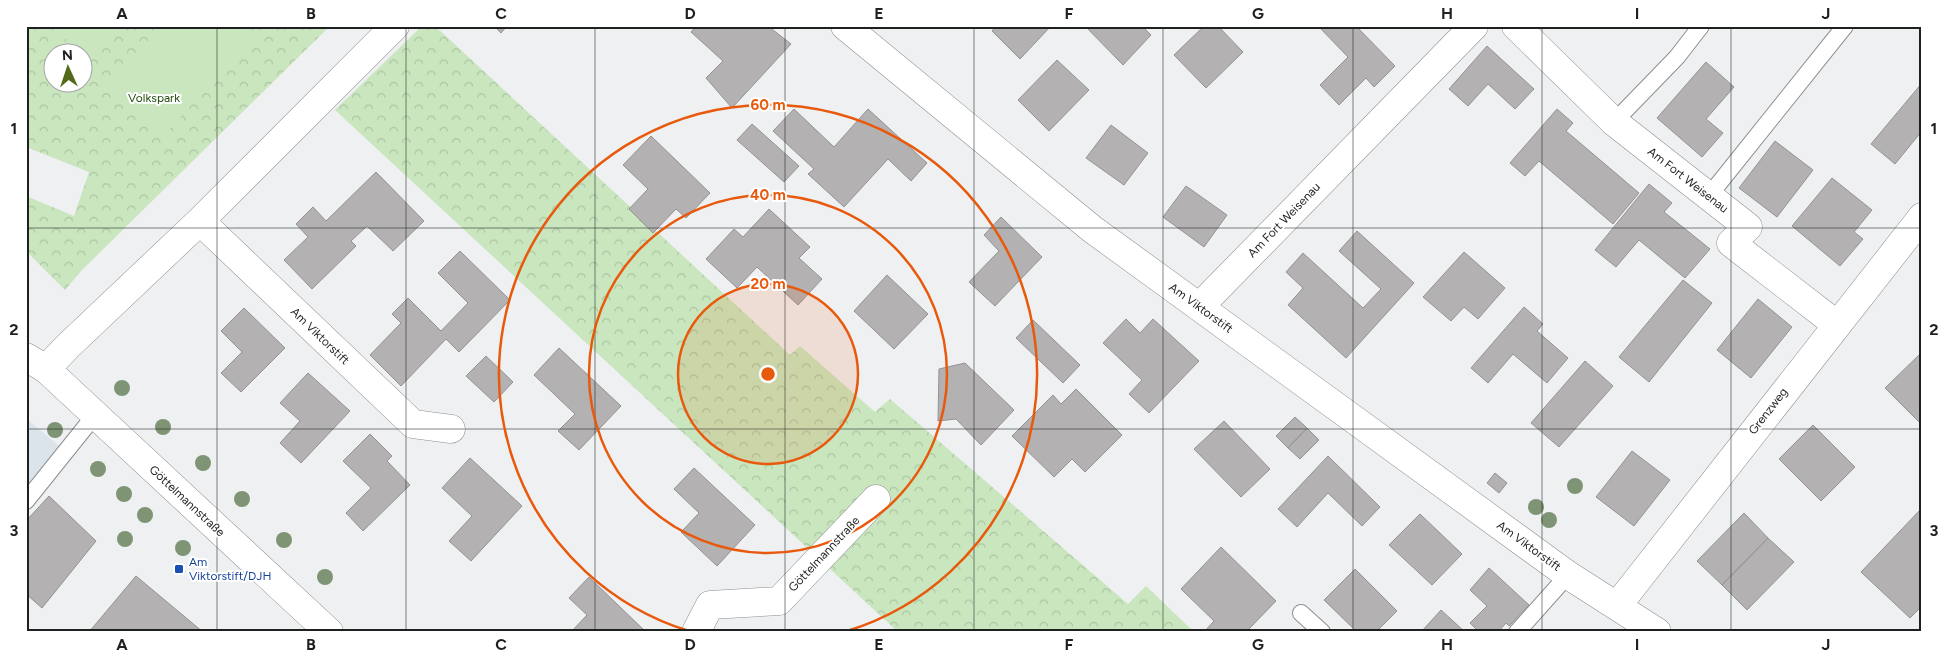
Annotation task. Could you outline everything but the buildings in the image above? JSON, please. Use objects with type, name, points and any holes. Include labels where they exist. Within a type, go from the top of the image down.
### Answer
[{"type":"street","points":[[36,363],[68,346],[200,221],[395,26]]},
{"type":"street","name":"Am Viktorstift","points":[[845,26],[1092,229],[1568,575],[1657,632]]},
{"type":"street","name":"Am Fort Weisenau","points":[[1199,307],[1474,26]]},
{"type":"street","name":"Am Fort Weisenau","points":[[1516,26],[1614,122],[1748,227],[1731,242],[1836,324]]},
{"type":"street","name":"Grenzweg","points":[[1617,606],[1836,324],[1922,217]]},
{"type":"street","name":"Am Viktorstift","points":[[200,221],[413,424],[451,428]]},
{"type":"street","name":"Göttelmannstraße","points":[[26,341],[36,363],[95,415],[329,632]]},
{"type":"street","name":"Göttelmannstraße","points":[[696,632],[710,605],[779,601],[876,499]]},
{"type":"lane","points":[[1614,122],[1677,57],[1701,26]]},
{"type":"lane","points":[[1708,197],[1845,26]]},
{"type":"lane","points":[[26,501],[95,415]]},
{"type":"lane","name":"Am Viktorstift","points":[[1517,632],[1568,575]]},
{"type":"lane","points":[[1301,613],[1322,632]]},
{"type":"shaded area","points":[[26,418],[59,446],[26,486]]},
{"type":"green space","name":"Volkspark","points":[[26,26],[330,26],[81,271],[65,290],[26,251],[26,196],[74,216],[89,172],[26,147]]},
{"type":"green space","points":[[51,26],[117,26],[92,54],[92,42],[68,42]]},
{"type":"green space","points":[[161,26],[234,26],[250,41],[163,136],[107,85]]},
{"type":"green space","points":[[422,26],[435,26],[790,355],[800,346],[875,412],[890,399],[1128,604],[1146,586],[1194,632],[898,632],[335,110]]},
{"type":"place","name":"Am Viktorstift/DJH","points":[[179,569]]}]
